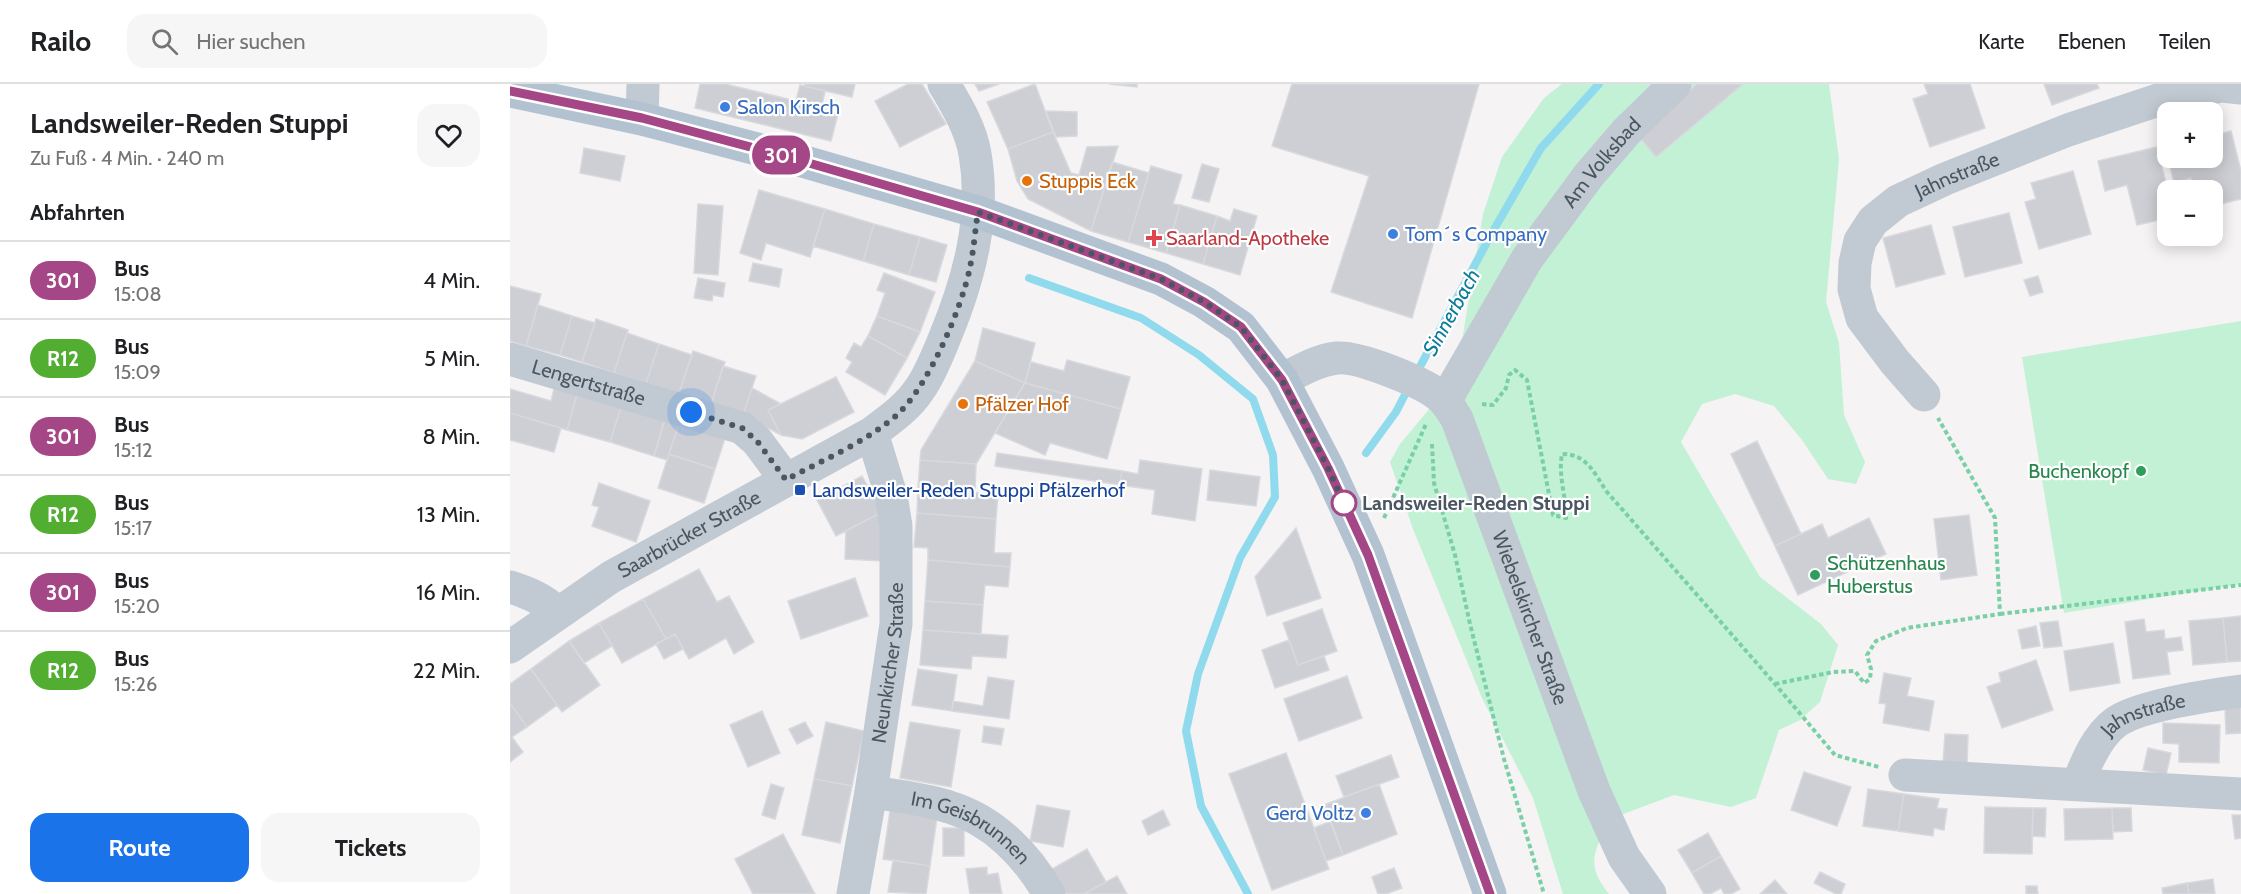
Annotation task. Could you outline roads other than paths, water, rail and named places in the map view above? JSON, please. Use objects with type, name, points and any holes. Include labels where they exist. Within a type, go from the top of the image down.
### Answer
[{"type":"main road","points":[[510,91],[544,90],[978,212],[1161,279],[1204,302],[1241,327],[1282,380],[1328,468],[1368,555],[1490,894]]},
{"type":"street","points":[[642,118],[643,84]]},
{"type":"street","name":"Saarbrücker Straße","points":[[510,647],[557,612],[611,577],[872,433],[898,413],[919,390],[938,355],[959,302],[970,267],[978,212],[979,181],[975,152],[962,114],[944,84]]},
{"type":"street","name":"Am Volksbad","points":[[1432,404],[1527,259],[1597,166],[1626,132],[1675,84]]},
{"type":"street","name":"Jahnstraße","points":[[1924,395],[1895,362],[1862,318],[1854,289],[1855,262],[1860,241],[1873,221],[1898,201],[1945,179],[2068,130],[2176,94],[2222,86],[2241,88]]},
{"type":"street","name":"Lengertstraße","points":[[510,358],[742,428],[757,441],[786,480]]},
{"type":"street","points":[[1282,380],[1321,362],[1336,358],[1352,358],[1369,362],[1389,371],[1432,404]]},
{"type":"street","name":"Wiebelskircher Straße","points":[[1432,404],[1456,419],[1594,791],[1624,857],[1650,894]]},
{"type":"street","name":"Neunkircher Straße","points":[[853,894],[896,624],[896,526],[891,495],[872,433]]},
{"type":"street","points":[[510,587],[528,592],[545,601],[557,612]]},
{"type":"street","name":"Jahnstraße","points":[[2078,784],[2085,764],[2100,739],[2116,722],[2134,713],[2195,698],[2241,691]]},
{"type":"street","points":[[1905,775],[2241,794]]},
{"type":"street","name":"Im Geisbrunnen","points":[[871,792],[949,806],[982,820],[1013,845],[1049,894]]},
{"type":"waterway","name":"Sinnerbach","points":[[1416,374],[1541,148],[1599,84]]},
{"type":"waterway","name":"Sinnerbach","points":[[1029,278],[1141,318],[1199,355],[1253,399],[1273,455],[1275,497],[1240,558],[1198,674],[1186,731],[1201,806],[1248,894]]},
{"type":"waterway","name":"Sinnerbach","points":[[1366,453],[1396,412],[1410,385]]},
{"type":"place","name":"Salon Kirsch","points":[[725,107]]},
{"type":"place","name":"Stuppis Eck","points":[[1027,181]]},
{"type":"place","name":"Tom´s Company","points":[[1393,234]]},
{"type":"place","name":"Saarland-Apotheke","points":[[1154,238]]},
{"type":"place","name":"Pfälzer Hof","points":[[963,404]]},
{"type":"place","name":"Buchenkopf","points":[[2141,471]]},
{"type":"place","name":"Landsweiler-Reden Stuppi Pfälzerhof","points":[[800,490]]},
{"type":"place","name":"Landsweiler-Reden Stuppi","points":[[1344,503]]},
{"type":"place","name":"Schützenhaus Huberstus","points":[[1815,575]]},
{"type":"place","name":"Gerd Voltz","points":[[1366,813]]}]
